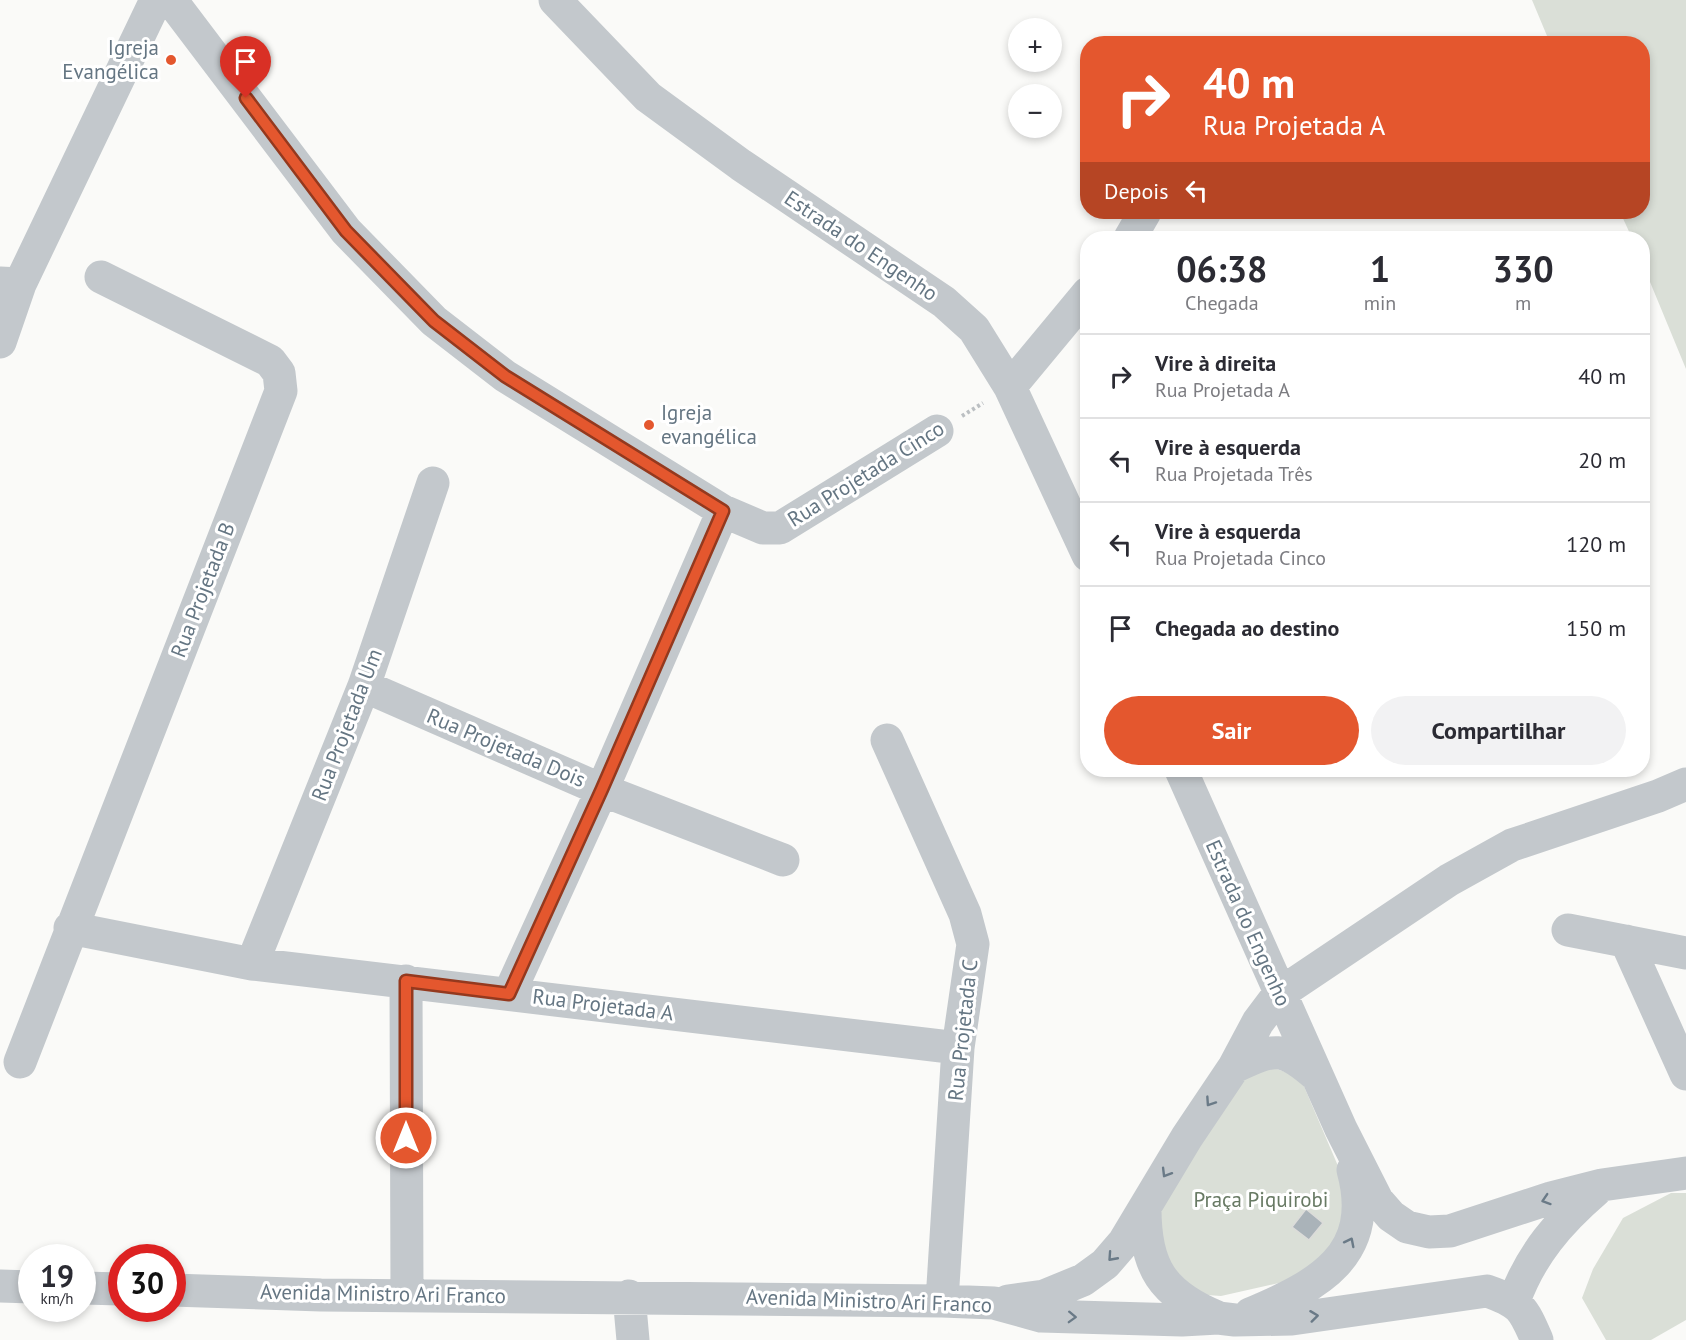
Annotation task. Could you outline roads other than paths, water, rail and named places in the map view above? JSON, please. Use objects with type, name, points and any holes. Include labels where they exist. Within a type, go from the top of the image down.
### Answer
[{"type":"street","points":[[0,342],[10,284],[156,0]]},
{"type":"street","name":"Rua Projetada Cinco","points":[[171,0],[346,231],[434,321],[505,376],[723,511],[763,528],[780,528],[937,431]]},
{"type":"street","name":"Estrada do Engenho","points":[[555,0],[648,97],[741,165],[944,302],[974,329],[1010,387],[1080,538]]},
{"type":"street","name":"Rua Projetada B","points":[[20,1062],[70,928],[281,391],[279,373],[270,361],[101,277]]},
{"type":"street","points":[[1010,387],[1080,303]]},
{"type":"street","name":"Rua Projetada Um","points":[[252,964],[364,686],[434,483]]},
{"type":"street","points":[[509,994],[602,789],[723,511]]},
{"type":"street","name":"Rua Projetada Dois","points":[[364,686],[602,789],[783,860]]},
{"type":"street","name":"Rua Projetada C","points":[[887,740],[964,914],[973,944],[958,1048],[942,1300]]},
{"type":"street","name":"Estrada do Engenho","points":[[1183,777],[1317,1076]]},
{"type":"street","points":[[994,1303],[1044,1296],[1083,1280],[1105,1264],[1124,1242],[1187,1137],[1234,1066],[1258,1022],[1279,994],[1449,880],[1512,845],[1677,796]]},
{"type":"street","name":"Rua Projetada A","points":[[70,928],[252,964],[958,1048]]},
{"type":"street","points":[[1568,930],[1686,953]]},
{"type":"street","points":[[1626,941],[1686,1074]]},
{"type":"street","points":[[406,981],[407,1296]]},
{"type":"street","points":[[1234,1066],[1264,1053],[1284,1052],[1317,1076],[1377,1200],[1391,1216],[1407,1227],[1430,1233],[1450,1231],[1551,1198],[1602,1185],[1686,1173]]},
{"type":"street","points":[[1144,1209],[1145,1237],[1151,1261],[1171,1292],[1194,1308],[1226,1319],[1280,1301],[1318,1279],[1340,1259],[1352,1240],[1359,1218],[1359,1194],[1341,1129]]},
{"type":"street","points":[[1537,1340],[1527,1318],[1514,1300],[1524,1273],[1541,1246],[1564,1218],[1602,1185]]},
{"type":"street","points":[[0,1286],[18,1287]]},
{"type":"street","name":"Avenida Ministro Ari Franco","points":[[186,1290],[407,1296],[942,1300],[994,1303],[1041,1316],[1182,1320],[1292,1319],[1488,1291],[1514,1300]]},
{"type":"street","points":[[629,1296],[633,1340]]},
{"type":"place","name":"Igreja Evangélica","points":[[171,60]]},
{"type":"place","name":"Igreja evangélica","points":[[649,425]]},
{"type":"park label","name":"Praça Piquirobi","points":[[1261,1200]]}]
